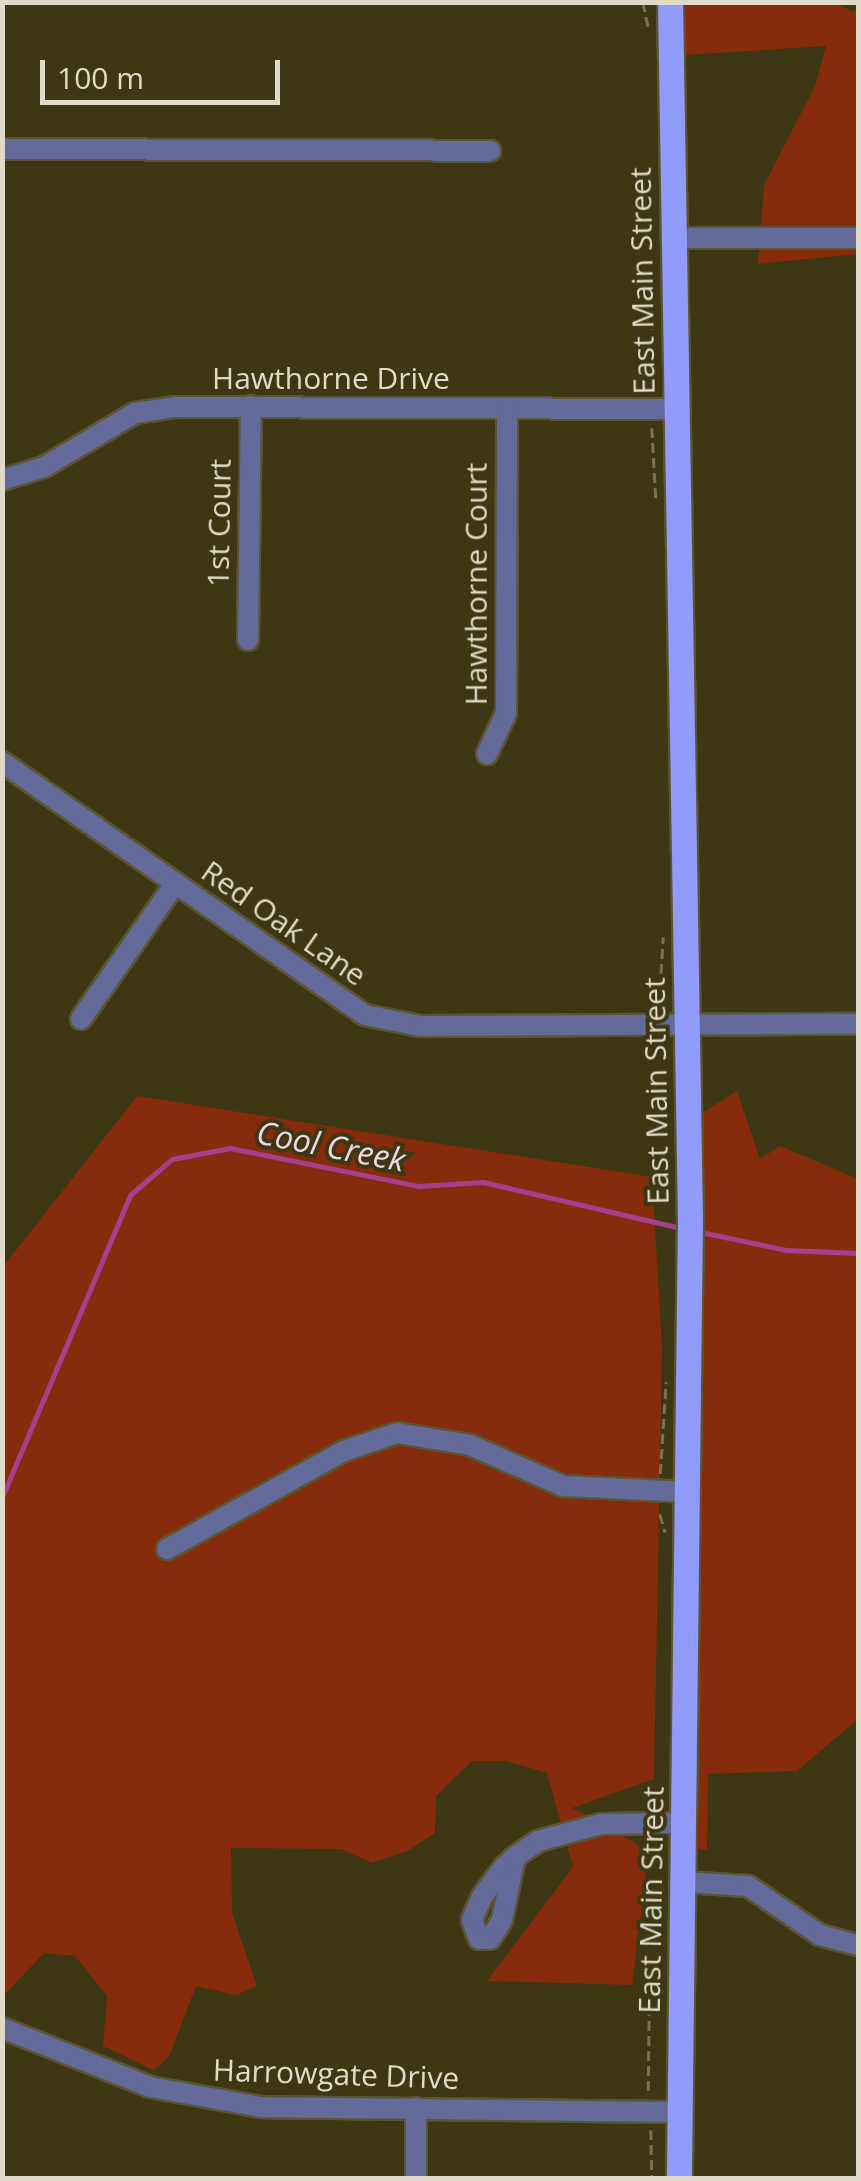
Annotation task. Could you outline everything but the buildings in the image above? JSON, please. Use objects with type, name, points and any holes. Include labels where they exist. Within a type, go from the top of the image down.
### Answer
[{"type":"main road","name":"East Main Street","points":[[670,2],[690,1230],[679,2178]]},
{"type":"street","points":[[2,149],[490,151]]},
{"type":"street","points":[[673,238],[858,238]]},
{"type":"street","name":"Hawthorne Drive","points":[[2,480],[44,468],[134,413],[251,406],[677,409]]},
{"type":"street","name":"1st Court","points":[[248,640],[251,406]]},
{"type":"street","name":"Hawthorne Court","points":[[487,754],[503,732],[506,714],[507,409]]},
{"type":"street","name":"Red Oak Lane","points":[[2,762],[365,1015],[420,1026],[858,1024]]},
{"type":"street","points":[[80,1019],[175,884]]},
{"type":"street","points":[[167,1549],[344,1451],[397,1433],[470,1445],[563,1486],[688,1492]]},
{"type":"street","points":[[515,1857],[575,1828],[685,1823]]},
{"type":"street","points":[[684,1882],[748,1886],[820,1935],[858,1944]]},
{"type":"street","name":"Harrowgate Drive","points":[[2,2028],[150,2087],[261,2107],[680,2112]]},
{"type":"street","points":[[416,2108],[416,2178]]},
{"type":"path","points":[[651,2129],[652,2178]]},
{"type":"shaded area","points":[[836,2],[852,12],[858,8],[858,254],[758,264],[764,185],[815,86],[826,46],[685,55],[685,3]]},
{"type":"shaded area","points":[[737,1091],[760,1159],[780,1146],[858,1179],[858,1719],[797,1771],[708,1774],[707,1851],[698,1848],[697,1116]]},
{"type":"shaded area","points":[[137,1096],[652,1177],[662,1348],[654,1779],[572,1808],[649,1851],[632,1985],[487,1981],[573,1867],[547,1773],[507,1761],[472,1761],[436,1796],[435,1833],[407,1851],[372,1863],[342,1849],[231,1848],[232,1913],[257,1986],[236,1995],[196,1986],[169,2057],[154,2070],[103,2046],[107,1996],[75,1956],[44,1953],[3,1996],[3,1267]]},
{"type":"waterway","name":"Cool Creek","points":[[2,1497],[130,1195],[172,1159],[230,1148],[419,1186],[483,1182],[680,1228]]},
{"type":"waterway","name":"Cool Creek","points":[[696,1231],[786,1250],[858,1253]]}]
